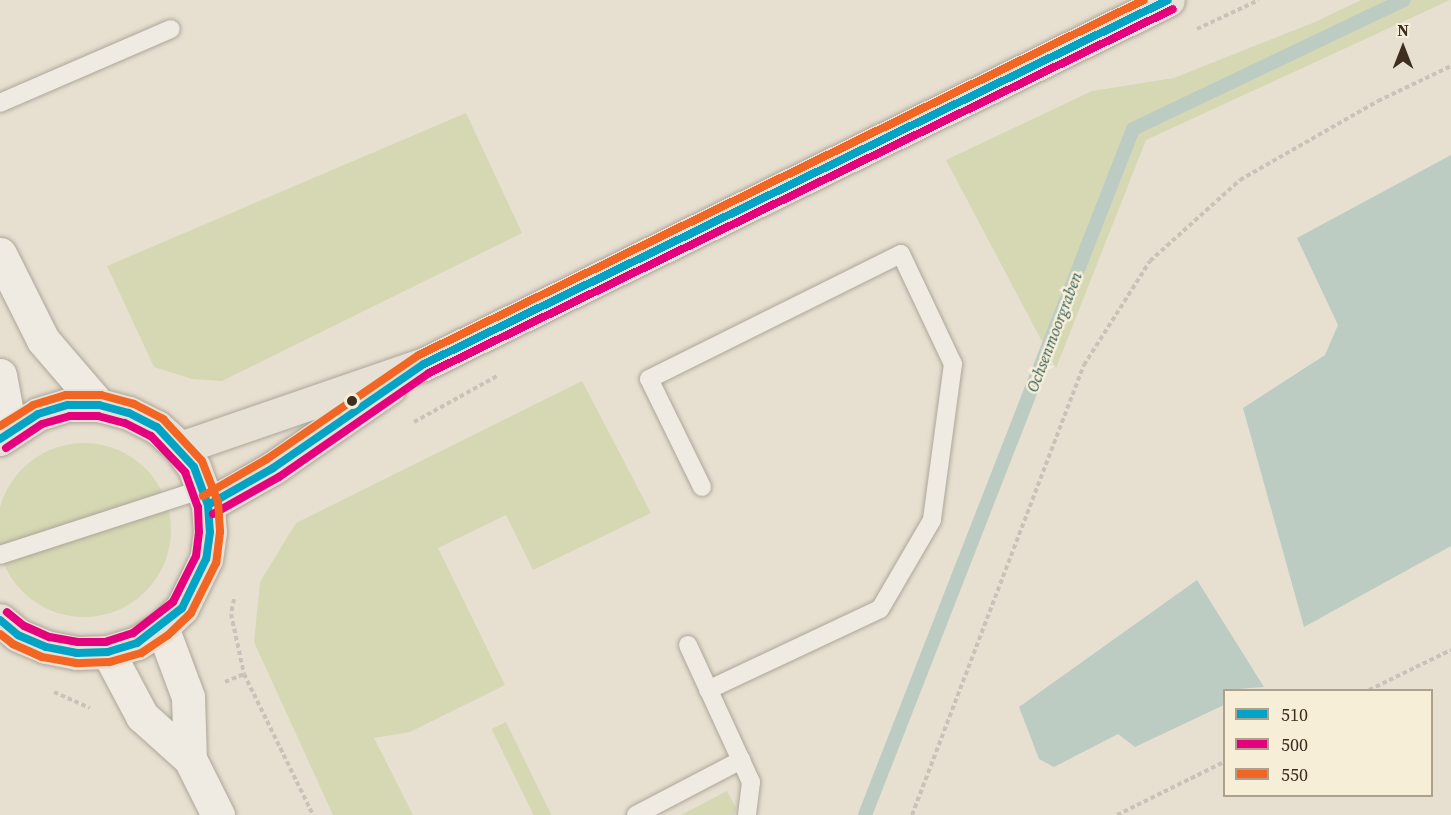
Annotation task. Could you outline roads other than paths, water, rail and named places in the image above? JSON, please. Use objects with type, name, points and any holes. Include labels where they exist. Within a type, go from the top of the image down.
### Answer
[{"type":"main road","points":[[180,448],[424,363],[1168,0]]},
{"type":"main road","points":[[206,497],[273,468],[424,363]]},
{"type":"main road","points":[[0,620],[18,634],[46,647],[77,653],[108,652],[136,643],[162,627],[187,600],[206,559],[206,497],[180,448],[157,427],[129,413],[99,405],[58,408],[38,414],[5,434]]},
{"type":"street","points":[[0,254],[44,340],[99,405]]},
{"type":"street","points":[[0,375],[5,434]]},
{"type":"street","points":[[162,627],[188,697],[190,759]]},
{"type":"street","points":[[108,652],[142,716],[190,759],[218,815]]},
{"type":"lane","points":[[0,103],[171,29]]},
{"type":"lane","points":[[702,488],[649,379],[901,255],[953,363],[932,520],[880,609],[708,690]]},
{"type":"lane","points":[[0,555],[206,497]]},
{"type":"lane","points":[[688,645],[751,782],[747,815]]},
{"type":"lane","points":[[636,815],[741,760]]},
{"type":"waterway","name":"Ochsenmoorgraben","points":[[865,815],[1133,129],[1404,0]]}]
